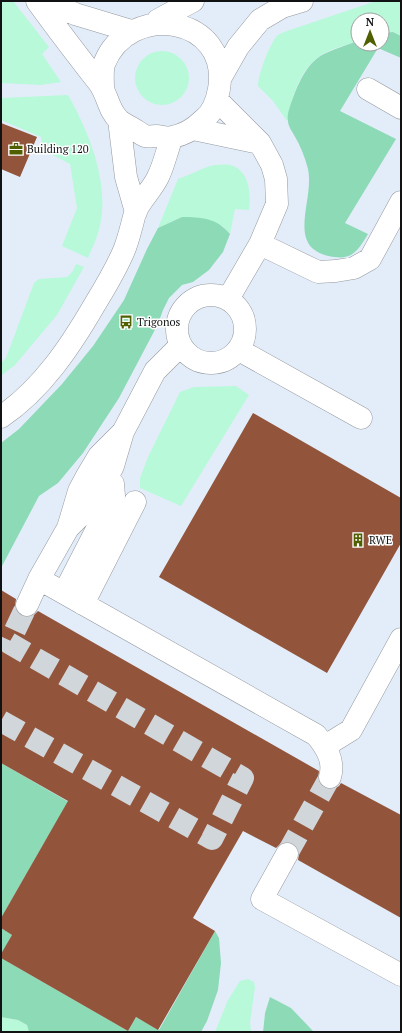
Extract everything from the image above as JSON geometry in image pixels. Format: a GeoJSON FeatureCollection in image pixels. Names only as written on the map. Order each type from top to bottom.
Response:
{"type":"FeatureCollection","features":[{"type":"Feature","properties":{"kind":"lane"},"geometry":{"type":"LineString","coordinates":[[38,1],[103,88],[109,106],[119,120],[145,136],[172,137],[193,129],[207,118],[217,100],[221,77],[238,47],[260,20],[282,7],[302,1]]}},
{"type":"Feature","properties":{"kind":"lane"},"geometry":{"type":"LineString","coordinates":[[48,1],[75,14],[128,30]]}},
{"type":"Feature","properties":{"kind":"lane"},"geometry":{"type":"LineString","coordinates":[[158,20],[193,1]]}},
{"type":"Feature","properties":{"kind":"lane"},"geometry":{"type":"LineString","coordinates":[[103,88],[104,66],[113,44],[128,30],[147,21],[158,20],[179,22],[193,28],[207,40],[217,58],[221,77]]}},
{"type":"Feature","properties":{"kind":"lane"},"geometry":{"type":"LineString","coordinates":[[368,89],[401,108]]}},
{"type":"Feature","properties":{"kind":"lane"},"geometry":{"type":"LineString","coordinates":[[217,100],[260,143],[272,165],[276,179],[277,204],[260,244],[228,299]]}},
{"type":"Feature","properties":{"kind":"lane"},"geometry":{"type":"LineString","coordinates":[[119,120],[126,176],[136,212]]}},
{"type":"Feature","properties":{"kind":"lane"},"geometry":{"type":"LineString","coordinates":[[193,129],[260,143]]}},
{"type":"Feature","properties":{"kind":"lane"},"geometry":{"type":"LineString","coordinates":[[1,417],[33,390],[52,369],[72,342],[112,276],[125,248],[136,212],[158,177],[172,137]]}},
{"type":"Feature","properties":{"kind":"lane"},"geometry":{"type":"LineString","coordinates":[[260,244],[318,272],[354,268],[370,258],[401,202]]}},
{"type":"Feature","properties":{"kind":"lane"},"geometry":{"type":"LineString","coordinates":[[206,295],[218,295],[228,299],[237,306],[243,316],[246,328],[244,339],[238,350],[230,358],[220,362],[209,363],[197,360],[188,354],[181,345],[177,335],[177,324],[181,313],[187,304],[196,298],[206,295]]}},
{"type":"Feature","properties":{"kind":"lane"},"geometry":{"type":"LineString","coordinates":[[68,528],[95,501],[113,466],[123,432],[155,372],[181,345]]}},
{"type":"Feature","properties":{"kind":"lane"},"geometry":{"type":"LineString","coordinates":[[238,350],[361,418]]}},
{"type":"Feature","properties":{"kind":"lane"},"geometry":{"type":"LineString","coordinates":[[51,586],[79,491],[99,456],[123,432]]}},
{"type":"Feature","properties":{"kind":"lane"},"geometry":{"type":"LineString","coordinates":[[27,605],[51,586],[114,496],[113,466]]}},
{"type":"Feature","properties":{"kind":"lane"},"geometry":{"type":"LineString","coordinates":[[83,604],[135,502]]}},
{"type":"Feature","properties":{"kind":"lane"},"geometry":{"type":"LineString","coordinates":[[51,586],[316,735],[325,746],[330,759],[332,772],[330,777]]}},
{"type":"Feature","properties":{"kind":"lane"},"geometry":{"type":"LineString","coordinates":[[325,746],[351,730],[401,639]]}},
{"type":"Feature","properties":{"kind":"lane"},"geometry":{"type":"LineString","coordinates":[[287,854],[262,899],[401,974]]}},
{"type":"Feature","properties":{"kind":"shaded area"},"geometry":{"type":"Polygon","coordinates":[[[1,1],[401,1],[401,1032],[315,1032],[271,997],[265,1013],[263,1032],[1,1032],[1,1]]]}},
{"type":"Feature","properties":{"kind":"green space"},"geometry":{"type":"Polygon","coordinates":[[[1,1],[13,1],[49,47],[42,54],[61,82],[41,85],[1,83],[1,1]]]}},
{"type":"Feature","properties":{"kind":"green space"},"geometry":{"type":"Polygon","coordinates":[[[376,1],[401,1],[401,36],[393,32],[390,32],[390,12],[350,12],[350,44],[323,54],[308,67],[298,83],[287,121],[273,101],[258,86],[265,59],[272,44],[278,35],[376,1]]]}},
{"type":"Feature","properties":{"kind":"green space"},"geometry":{"type":"Polygon","coordinates":[[[390,32],[393,32],[401,36],[401,58],[387,52],[390,52],[390,32]]]}},
{"type":"Feature","properties":{"kind":"green space"},"geometry":{"type":"Polygon","coordinates":[[[350,44],[350,52],[376,52],[340,111],[396,139],[345,223],[368,234],[358,249],[346,257],[334,257],[319,253],[309,245],[305,235],[304,222],[309,182],[308,169],[300,147],[289,125],[288,118],[294,95],[305,72],[318,57],[350,44]]]}},
{"type":"Feature","properties":{"kind":"green space"},"geometry":{"type":"Polygon","coordinates":[[[162,51],[172,53],[181,59],[187,68],[189,78],[187,88],[181,97],[172,103],[162,105],[152,103],[143,97],[137,88],[135,78],[137,68],[143,59],[152,53],[162,51]]]}},
{"type":"Feature","properties":{"kind":"green space"},"geometry":{"type":"Polygon","coordinates":[[[68,95],[91,144],[100,180],[102,216],[97,236],[88,258],[62,246],[77,208],[70,164],[43,150],[41,137],[1,120],[1,98],[68,95]]]}},
{"type":"Feature","properties":{"kind":"green space"},"geometry":{"type":"Polygon","coordinates":[[[214,165],[230,165],[237,168],[242,172],[248,183],[250,197],[249,210],[235,209],[230,234],[223,226],[182,217],[158,228],[178,179],[214,165]]]}},
{"type":"Feature","properties":{"kind":"green space"},"geometry":{"type":"Polygon","coordinates":[[[182,217],[202,218],[214,222],[225,229],[230,234],[223,252],[209,270],[193,282],[182,285],[169,298],[158,324],[119,398],[83,453],[58,483],[39,496],[1,568],[1,443],[19,429],[62,384],[93,346],[124,300],[158,228],[182,217]]]}},
{"type":"Feature","properties":{"kind":"green space"},"geometry":{"type":"Polygon","coordinates":[[[76,264],[84,267],[57,315],[15,365],[2,375],[1,363],[6,358],[34,283],[39,279],[67,277],[73,271],[76,264]]]}},
{"type":"Feature","properties":{"kind":"green space"},"geometry":{"type":"Polygon","coordinates":[[[236,386],[249,395],[181,506],[140,488],[140,478],[148,457],[180,392],[194,387],[236,386]]]}},
{"type":"Feature","properties":{"kind":"green space"},"geometry":{"type":"Polygon","coordinates":[[[1,763],[86,812],[47,838],[1,918],[1,763]]]}},
{"type":"Feature","properties":{"kind":"green space"},"geometry":{"type":"Polygon","coordinates":[[[1,928],[12,935],[1,958],[1,928]]]}},
{"type":"Feature","properties":{"kind":"green space"},"geometry":{"type":"Polygon","coordinates":[[[215,931],[219,938],[221,963],[218,990],[207,1021],[201,1032],[29,1032],[27,1025],[18,1020],[1,1017],[1,958],[128,1031],[136,1017],[159,1030],[215,931]]]}},
{"type":"Feature","properties":{"kind":"green space"},"geometry":{"type":"Polygon","coordinates":[[[248,979],[254,982],[255,987],[250,1022],[251,1032],[215,1032],[228,1000],[240,981],[248,979]]]}},
{"type":"Feature","properties":{"kind":"green space"},"geometry":{"type":"Polygon","coordinates":[[[270,997],[291,1008],[315,1032],[263,1032],[265,1013],[270,997]]]}},
{"type":"Feature","properties":{"kind":"green space"},"geometry":{"type":"Polygon","coordinates":[[[1,1017],[18,1020],[27,1025],[29,1032],[1,1032],[1,1017]]]}},
{"type":"Feature","properties":{"kind":"building"},"geometry":{"type":"Polygon","coordinates":[[[1,123],[37,137],[20,177],[1,169],[1,123]]]}},
{"type":"Feature","properties":{"kind":"building","name":"RWE"},"geometry":{"type":"Polygon","coordinates":[[[253,413],[401,498],[401,543],[327,673],[159,577],[253,413]]]}},
{"type":"Feature","properties":{"kind":"building"},"geometry":{"type":"Polygon","coordinates":[[[1,590],[16,599],[15,607],[21,616],[29,617],[38,611],[319,771],[318,780],[322,787],[334,789],[341,783],[401,815],[401,918],[298,860],[298,848],[293,843],[281,843],[276,848],[243,831],[193,918],[215,931],[158,1030],[136,1017],[128,1031],[1,958],[1,954],[12,935],[1,928],[1,918],[68,801],[1,763],[1,590]]]}},
{"type":"Feature","properties":{"kind":"tunnel"},"geometry":{"type":"LineString","coordinates":[[1,721],[212,839],[243,778],[9,643],[27,605]]}},
{"type":"Feature","properties":{"kind":"tunnel"},"geometry":{"type":"LineString","coordinates":[[287,854],[330,777]]}},
{"type":"Feature","properties":{"kind":"place","name":"Building 120"},"geometry":{"type":"Point","coordinates":[16,149]}},
{"type":"Feature","properties":{"kind":"place","name":"Trigonos"},"geometry":{"type":"Point","coordinates":[126,322]}},
{"type":"Feature","properties":{"kind":"place","name":"RWE"},"geometry":{"type":"Point","coordinates":[358,540]}}]}
